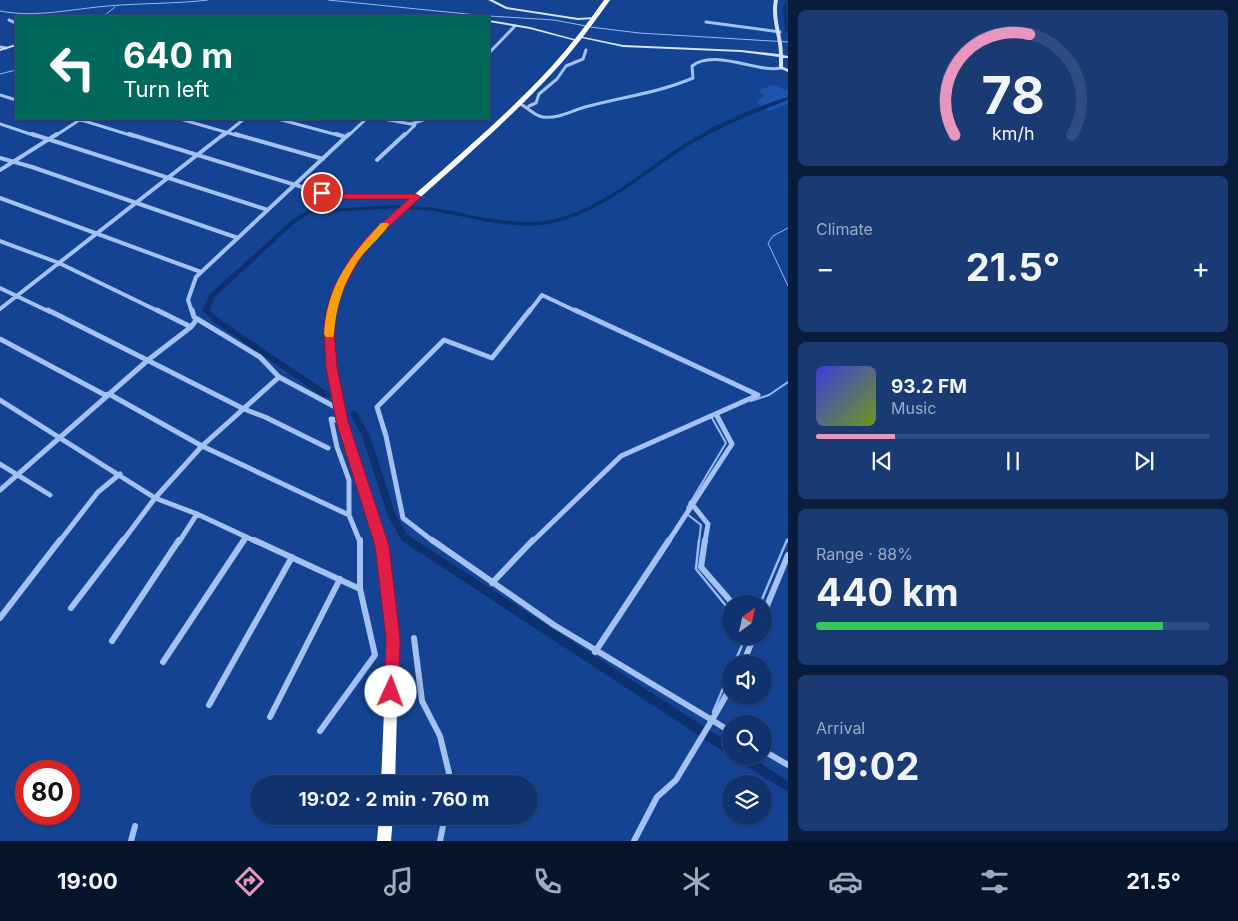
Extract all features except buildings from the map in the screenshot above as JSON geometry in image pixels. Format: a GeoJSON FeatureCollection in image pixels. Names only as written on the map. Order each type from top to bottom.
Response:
{"type":"FeatureCollection","features":[{"type":"Feature","properties":{"kind":"highway"},"geometry":{"type":"LineString","coordinates":[[388,775],[393,638],[382,546],[342,421],[332,367],[329,329],[331,312],[338,289],[355,258],[370,239],[416,197],[525,105],[580,37],[606,1]]}},
{"type":"Feature","properties":{"kind":"highway"},"geometry":{"type":"LineString","coordinates":[[384,841],[385,825]]}},
{"type":"Feature","properties":{"kind":"street"},"geometry":{"type":"LineString","coordinates":[[490,0],[506,8],[578,19],[593,19]]}},
{"type":"Feature","properties":{"kind":"street"},"geometry":{"type":"LineString","coordinates":[[776,0],[774,13],[784,55],[781,68]]}},
{"type":"Feature","properties":{"kind":"street"},"geometry":{"type":"LineString","coordinates":[[9,20],[15,23]]}},
{"type":"Feature","properties":{"kind":"street"},"geometry":{"type":"LineString","coordinates":[[490,22],[623,46],[784,55]]}},
{"type":"Feature","properties":{"kind":"street"},"geometry":{"type":"LineString","coordinates":[[706,22],[780,33]]}},
{"type":"Feature","properties":{"kind":"street"},"geometry":{"type":"LineString","coordinates":[[490,52],[515,26]]}},
{"type":"Feature","properties":{"kind":"street"},"geometry":{"type":"LineString","coordinates":[[0,48],[15,46]]}},
{"type":"Feature","properties":{"kind":"street"},"geometry":{"type":"LineString","coordinates":[[525,105],[536,103],[539,94],[557,79],[566,66],[583,59],[586,50]]}},
{"type":"Feature","properties":{"kind":"street"},"geometry":{"type":"LineString","coordinates":[[525,105],[535,114],[542,117],[558,117],[584,106],[675,87],[693,78],[692,66],[697,62],[744,62],[757,68],[772,70],[781,68],[788,71]]}},
{"type":"Feature","properties":{"kind":"street"},"geometry":{"type":"LineString","coordinates":[[0,95],[15,100]]}},
{"type":"Feature","properties":{"kind":"street"},"geometry":{"type":"LineString","coordinates":[[0,170],[78,120]]}},
{"type":"Feature","properties":{"kind":"street"},"geometry":{"type":"LineString","coordinates":[[83,120],[335,197],[416,197]]}},
{"type":"Feature","properties":{"kind":"street"},"geometry":{"type":"LineString","coordinates":[[184,120],[323,159]]}},
{"type":"Feature","properties":{"kind":"street"},"geometry":{"type":"LineString","coordinates":[[0,309],[243,120]]}},
{"type":"Feature","properties":{"kind":"street"},"geometry":{"type":"LineString","coordinates":[[282,120],[346,137]]}},
{"type":"Feature","properties":{"kind":"street"},"geometry":{"type":"LineString","coordinates":[[341,410],[279,376],[260,357],[194,317],[188,300],[196,277],[365,120]]}},
{"type":"Feature","properties":{"kind":"street"},"geometry":{"type":"LineString","coordinates":[[388,120],[415,125]]}},
{"type":"Feature","properties":{"kind":"street"},"geometry":{"type":"LineString","coordinates":[[377,160],[415,125],[424,120]]}},
{"type":"Feature","properties":{"kind":"street"},"geometry":{"type":"LineString","coordinates":[[0,124],[268,210]]}},
{"type":"Feature","properties":{"kind":"street"},"geometry":{"type":"LineString","coordinates":[[0,158],[238,238]]}},
{"type":"Feature","properties":{"kind":"street"},"geometry":{"type":"LineString","coordinates":[[0,198],[201,272]]}},
{"type":"Feature","properties":{"kind":"street"},"geometry":{"type":"LineString","coordinates":[[0,241],[59,263],[191,327]]}},
{"type":"Feature","properties":{"kind":"street"},"geometry":{"type":"LineString","coordinates":[[0,288],[244,409],[265,417],[328,448]]}},
{"type":"Feature","properties":{"kind":"street"},"geometry":{"type":"LineString","coordinates":[[492,584],[560,513],[621,456],[758,395],[542,296],[492,358],[444,340],[377,407],[386,436],[403,518],[452,557],[492,584],[595,652],[722,726]]}},
{"type":"Feature","properties":{"kind":"street"},"geometry":{"type":"LineString","coordinates":[[0,490],[148,360],[191,327],[197,319]]}},
{"type":"Feature","properties":{"kind":"street"},"geometry":{"type":"LineString","coordinates":[[0,338],[109,394],[202,446],[349,515]]}},
{"type":"Feature","properties":{"kind":"street"},"geometry":{"type":"LineString","coordinates":[[71,608],[155,498],[202,446],[279,376]]}},
{"type":"Feature","properties":{"kind":"street"},"geometry":{"type":"LineString","coordinates":[[0,400],[60,436],[155,498],[197,514],[360,589]]}},
{"type":"Feature","properties":{"kind":"street"},"geometry":{"type":"LineString","coordinates":[[595,652],[691,503],[732,444],[716,414]]}},
{"type":"Feature","properties":{"kind":"street"},"geometry":{"type":"LineString","coordinates":[[320,731],[376,655],[360,589],[360,540],[349,515],[349,480],[337,447],[331,419],[342,421]]}},
{"type":"Feature","properties":{"kind":"street"},"geometry":{"type":"LineString","coordinates":[[0,464],[50,494]]}},
{"type":"Feature","properties":{"kind":"street"},"geometry":{"type":"LineString","coordinates":[[0,618],[98,492],[120,474]]}},
{"type":"Feature","properties":{"kind":"street"},"geometry":{"type":"LineString","coordinates":[[691,503],[708,524],[701,567],[725,595]]}},
{"type":"Feature","properties":{"kind":"street"},"geometry":{"type":"LineString","coordinates":[[112,641],[197,514]]}},
{"type":"Feature","properties":{"kind":"street"},"geometry":{"type":"LineString","coordinates":[[163,662],[246,537]]}},
{"type":"Feature","properties":{"kind":"street"},"geometry":{"type":"LineString","coordinates":[[771,595],[788,555]]}},
{"type":"Feature","properties":{"kind":"street"},"geometry":{"type":"LineString","coordinates":[[209,705],[292,557]]}},
{"type":"Feature","properties":{"kind":"street"},"geometry":{"type":"LineString","coordinates":[[270,717],[340,579]]}},
{"type":"Feature","properties":{"kind":"street"},"geometry":{"type":"LineString","coordinates":[[414,638],[422,701],[440,736],[449,775]]}},
{"type":"Feature","properties":{"kind":"street"},"geometry":{"type":"LineString","coordinates":[[634,841],[657,796],[676,780],[722,703]]}},
{"type":"Feature","properties":{"kind":"street"},"geometry":{"type":"LineString","coordinates":[[772,756],[788,765]]}},
{"type":"Feature","properties":{"kind":"street"},"geometry":{"type":"LineString","coordinates":[[440,841],[443,825]]}},
{"type":"Feature","properties":{"kind":"street"},"geometry":{"type":"LineString","coordinates":[[131,841],[135,826]]}},
{"type":"Feature","properties":{"kind":"shaded area"},"geometry":{"type":"Polygon","coordinates":[[[773,85],[788,91],[788,104],[768,111],[756,102],[764,96],[759,90],[773,85]]]}},
{"type":"Feature","properties":{"kind":"waterway"},"geometry":{"type":"LineString","coordinates":[[0,11],[27,14],[133,4],[208,0]]}},
{"type":"Feature","properties":{"kind":"waterway"},"geometry":{"type":"LineString","coordinates":[[328,0],[477,15]]}},
{"type":"Feature","properties":{"kind":"waterway"},"geometry":{"type":"LineString","coordinates":[[787,32],[785,6],[788,2]]}},
{"type":"Feature","properties":{"kind":"waterway"},"geometry":{"type":"LineString","coordinates":[[105,15],[115,7]]}},
{"type":"Feature","properties":{"kind":"waterway"},"geometry":{"type":"LineString","coordinates":[[490,16],[554,20],[586,26]]}},
{"type":"Feature","properties":{"kind":"waterway"},"geometry":{"type":"LineString","coordinates":[[590,27],[639,33],[788,42]]}},
{"type":"Feature","properties":{"kind":"waterway"},"geometry":{"type":"LineString","coordinates":[[0,74],[15,70]]}},
{"type":"Feature","properties":{"kind":"waterway"},"geometry":{"type":"LineString","coordinates":[[410,208],[424,208],[520,223],[549,222],[567,217],[585,210],[620,191],[685,146],[710,132],[788,98]]}},
{"type":"Feature","properties":{"kind":"waterway"},"geometry":{"type":"LineString","coordinates":[[326,395],[216,320],[205,310],[212,296],[294,221],[310,211],[399,207]]}},
{"type":"Feature","properties":{"kind":"waterway"},"geometry":{"type":"LineString","coordinates":[[788,228],[773,236],[768,243],[788,286]]}},
{"type":"Feature","properties":{"kind":"waterway"},"geometry":{"type":"LineString","coordinates":[[751,401],[769,395],[788,382]]}},
{"type":"Feature","properties":{"kind":"waterway"},"geometry":{"type":"LineString","coordinates":[[354,414],[366,436],[392,516],[405,538],[722,744]]}},
{"type":"Feature","properties":{"kind":"waterway"},"geometry":{"type":"LineString","coordinates":[[687,508],[726,443],[712,418]]}},
{"type":"Feature","properties":{"kind":"waterway"},"geometry":{"type":"LineString","coordinates":[[687,514],[701,525],[699,542]]}},
{"type":"Feature","properties":{"kind":"waterway"},"geometry":{"type":"LineString","coordinates":[[699,540],[696,569],[722,601]]}},
{"type":"Feature","properties":{"kind":"waterway"},"geometry":{"type":"LineString","coordinates":[[764,595],[787,540]]}},
{"type":"Feature","properties":{"kind":"waterway"},"geometry":{"type":"LineString","coordinates":[[738,655],[742,645]]}},
{"type":"Feature","properties":{"kind":"waterway"},"geometry":{"type":"LineString","coordinates":[[713,712],[722,691]]}},
{"type":"Feature","properties":{"kind":"waterway"},"geometry":{"type":"LineString","coordinates":[[754,765],[788,787]]}},
{"type":"Feature","properties":{"kind":"slow traffic"},"geometry":{"type":"LineString","coordinates":[[329,334],[331,312],[338,289],[355,258],[370,239],[385,225]]}},
{"type":"Feature","properties":{"kind":"route"},"geometry":{"type":"LineString","coordinates":[[322,193],[335,197],[416,197],[370,239],[355,258],[338,289],[331,312],[329,329],[332,367],[342,421],[382,546],[393,638],[391,692]]}}]}
